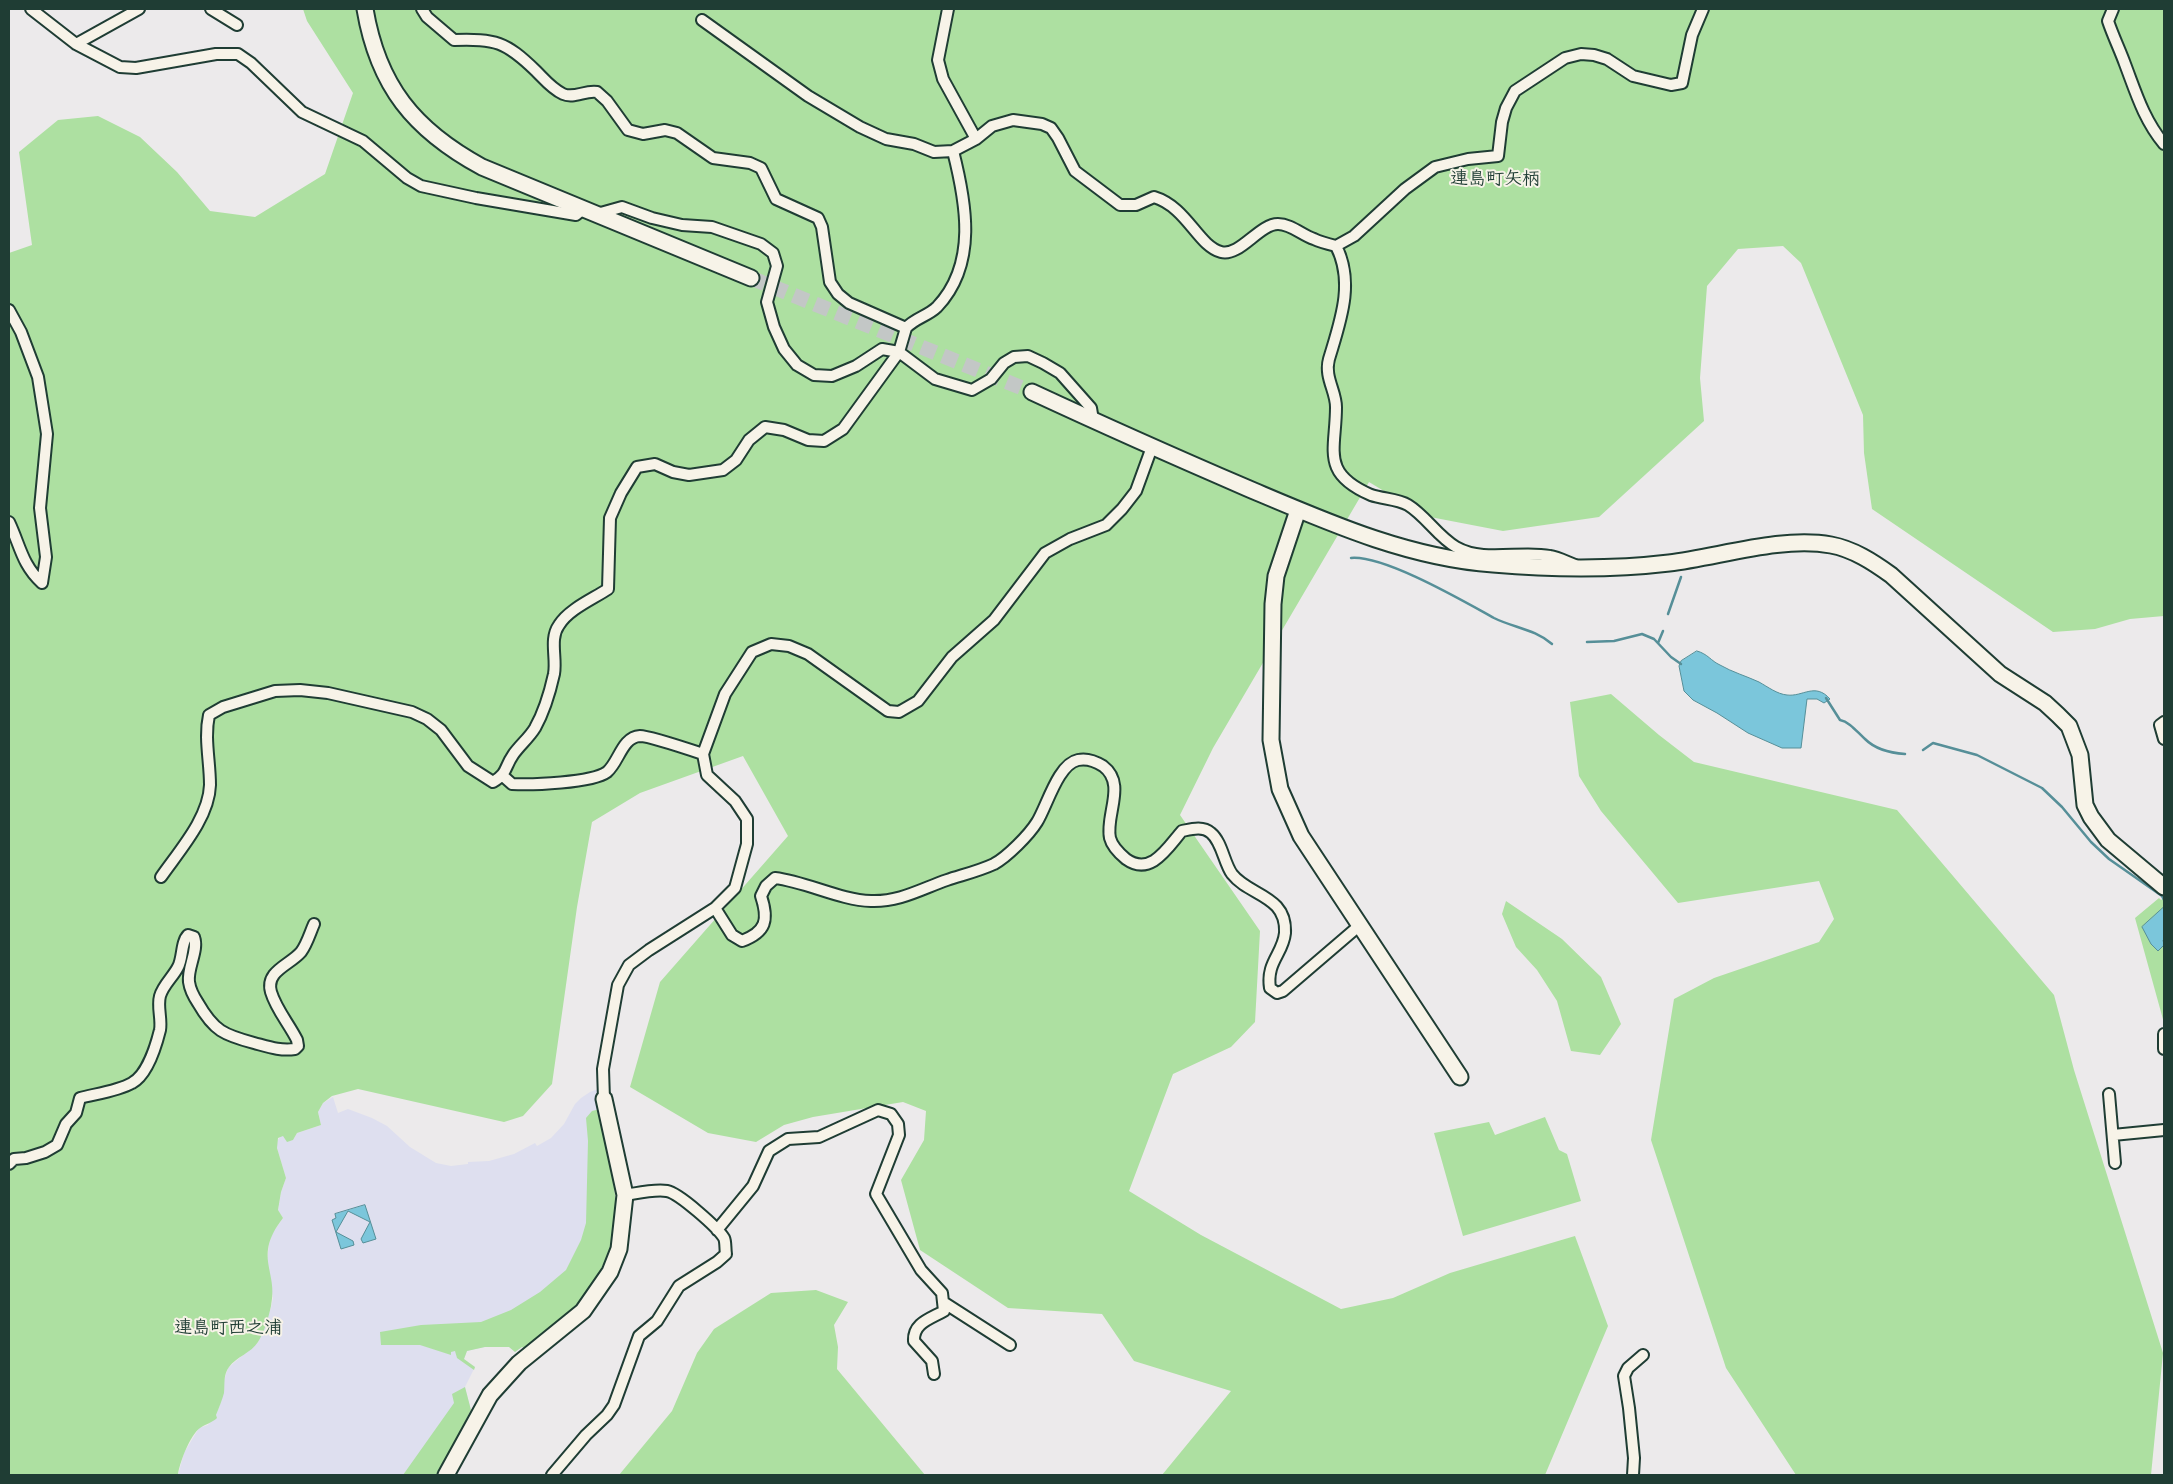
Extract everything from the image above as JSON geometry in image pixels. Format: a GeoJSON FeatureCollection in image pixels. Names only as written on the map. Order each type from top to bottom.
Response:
{"type":"FeatureCollection","features":[{"type":"Feature","properties":{"kind":"street"},"geometry":{"type":"LineString","coordinates":[[31,9],[76,44],[120,67],[136,68],[216,54],[238,54],[251,63],[302,112],[363,141],[407,178],[420,186],[476,198],[576,215],[622,207],[652,218],[682,225],[712,227],[761,244],[773,253],[777,266],[767,302],[774,327],[784,350],[797,366],[814,375],[832,376],[856,366],[882,349],[899,352],[935,379],[972,390],[991,379],[1004,363],[1014,357],[1028,356],[1060,373],[1091,408],[1093,420]]}},
{"type":"Feature","properties":{"kind":"street"},"geometry":{"type":"LineString","coordinates":[[76,44],[139,9]]}},
{"type":"Feature","properties":{"kind":"street"},"geometry":{"type":"LineString","coordinates":[[211,9],[237,25]]}},
{"type":"Feature","properties":{"kind":"street"},"geometry":{"type":"LineString","coordinates":[[365,9],[371,35],[387,79],[401,102],[426,130],[453,151],[482,167],[751,278]]}},
{"type":"Feature","properties":{"kind":"street"},"geometry":{"type":"LineString","coordinates":[[422,9],[427,17],[454,40],[488,40],[504,45],[564,95],[597,92],[607,101],[628,130],[643,134],[665,130],[677,133],[713,158],[750,163],[761,168],[776,198],[818,218],[822,227],[830,282],[838,294],[849,303],[906,328]]}},
{"type":"Feature","properties":{"kind":"street"},"geometry":{"type":"LineString","coordinates":[[948,9],[938,60],[943,79],[976,139]]}},
{"type":"Feature","properties":{"kind":"street"},"geometry":{"type":"LineString","coordinates":[[702,20],[781,78],[860,127],[886,139],[914,144],[934,152],[953,150],[976,139],[992,126],[1013,120],[1042,124],[1051,128],[1076,171],[1120,205],[1136,205],[1154,197],[1165,200],[1178,210],[1213,249],[1223,253],[1232,252],[1269,226],[1278,224],[1289,227],[1314,240],[1336,246],[1354,236],[1405,189],[1435,167],[1468,159],[1498,156],[1502,122],[1506,108],[1515,91],[1565,58],[1581,54],[1594,55],[1607,59],[1632,76],[1671,85],[1682,83],[1692,35],[1703,9]]}},
{"type":"Feature","properties":{"kind":"street"},"geometry":{"type":"LineString","coordinates":[[2113,9],[2108,21],[2117,48],[2124,61],[2142,111],[2164,144]]}},
{"type":"Feature","properties":{"kind":"street"},"geometry":{"type":"LineString","coordinates":[[161,877],[192,835],[203,811],[210,788],[206,731],[209,715],[223,707],[275,691],[300,690],[328,694],[412,712],[427,719],[441,730],[468,766],[493,782],[503,776],[512,756],[535,729],[546,704],[554,674],[555,654],[553,640],[559,625],[571,613],[608,589],[610,518],[621,492],[637,467],[654,464],[673,472],[689,475],[723,470],[736,460],[749,440],[765,427],[784,430],[808,440],[824,441],[843,429],[899,352],[906,328],[913,320],[931,312],[938,306],[953,285],[963,262],[965,217],[962,184],[953,150]]}},
{"type":"Feature","properties":{"kind":"street"},"geometry":{"type":"LineString","coordinates":[[1336,246],[1342,259],[1346,280],[1336,341],[1328,362],[1329,383],[1336,405],[1332,451],[1336,466],[1343,478],[1371,494],[1407,504],[1456,548],[1480,554],[1550,556],[1582,568]]}},
{"type":"Feature","properties":{"kind":"street"},"geometry":{"type":"LineString","coordinates":[[9,310],[21,332],[38,377],[46,424],[47,434],[40,508],[46,557],[42,583],[31,572],[9,522]]}},
{"type":"Feature","properties":{"kind":"street"},"geometry":{"type":"LineString","coordinates":[[1032,392],[1152,447],[1298,510],[1351,530],[1447,559],[1494,565],[1582,568],[1669,563],[1788,543],[1831,545],[1850,551],[1873,562],[1891,575],[2000,674],[2045,703],[2058,715],[2068,726],[2080,755],[2085,805],[2091,817],[2108,840],[2164,887]]}},
{"type":"Feature","properties":{"kind":"street"},"geometry":{"type":"LineString","coordinates":[[446,1475],[490,1395],[519,1363],[567,1326],[583,1311],[610,1272],[619,1249],[625,1195],[604,1099],[603,1069],[614,1003],[618,986],[629,966],[649,950],[715,908],[735,888],[747,844],[746,819],[735,801],[707,775],[703,754],[730,686],[752,652],[771,644],[788,646],[808,654],[888,711],[899,712],[918,701],[952,657],[994,620],[1045,553],[1070,539],[1106,524],[1122,509],[1136,491],[1152,447]]}},
{"type":"Feature","properties":{"kind":"street"},"geometry":{"type":"LineString","coordinates":[[1298,510],[1276,576],[1273,604],[1271,740],[1280,789],[1301,836],[1460,1077]]}},
{"type":"Feature","properties":{"kind":"street"},"geometry":{"type":"LineString","coordinates":[[2164,722],[2160,724],[2164,739]]}},
{"type":"Feature","properties":{"kind":"street"},"geometry":{"type":"LineString","coordinates":[[503,776],[512,784],[534,785],[595,777],[607,771],[630,740],[640,736],[703,754]]}},
{"type":"Feature","properties":{"kind":"street"},"geometry":{"type":"LineString","coordinates":[[715,908],[732,935],[742,942],[760,931],[765,922],[766,909],[761,896],[766,886],[775,878],[805,883],[870,901],[899,899],[994,863],[1024,838],[1038,822],[1059,778],[1067,767],[1076,760],[1089,760],[1106,768],[1115,785],[1110,838],[1118,853],[1132,863],[1151,863],[1167,852],[1182,831],[1202,828],[1212,834],[1229,870],[1238,882],[1274,903],[1282,919],[1285,934],[1268,976],[1270,988],[1276,993],[1283,991],[1360,925]]}},
{"type":"Feature","properties":{"kind":"street"},"geometry":{"type":"LineString","coordinates":[[9,1164],[14,1159],[26,1158],[45,1152],[57,1145],[66,1124],[76,1113],[80,1098],[130,1084],[142,1073],[160,1031],[159,998],[162,990],[178,968],[185,939],[188,935],[192,936],[196,942],[188,972],[189,985],[208,1020],[219,1030],[232,1037],[281,1051],[295,1050],[298,1046],[297,1040],[277,1006],[271,991],[270,981],[274,973],[300,952],[314,924]]}},
{"type":"Feature","properties":{"kind":"street"},"geometry":{"type":"LineString","coordinates":[[2164,1034],[2164,1049]]}},
{"type":"Feature","properties":{"kind":"street"},"geometry":{"type":"LineString","coordinates":[[2110,1094],[2114,1164]]}},
{"type":"Feature","properties":{"kind":"street"},"geometry":{"type":"LineString","coordinates":[[717,1230],[752,1186],[770,1151],[788,1139],[819,1137],[878,1110],[891,1114],[898,1124],[899,1135],[876,1194],[921,1270],[942,1293],[944,1311],[918,1326],[914,1332],[914,1342],[932,1361],[934,1374]]}},
{"type":"Feature","properties":{"kind":"street"},"geometry":{"type":"LineString","coordinates":[[2113,1135],[2164,1130]]}},
{"type":"Feature","properties":{"kind":"street"},"geometry":{"type":"LineString","coordinates":[[552,1475],[614,1405],[639,1336],[657,1321],[679,1286],[717,1262],[726,1254],[725,1240],[717,1230],[678,1197],[668,1191],[646,1191],[625,1195]]}},
{"type":"Feature","properties":{"kind":"street"},"geometry":{"type":"LineString","coordinates":[[943,1302],[1010,1345]]}},
{"type":"Feature","properties":{"kind":"street"},"geometry":{"type":"LineString","coordinates":[[1633,1475],[1634,1458],[1624,1376],[1628,1368],[1643,1355]]}},
{"type":"Feature","properties":{"kind":"shaded area"},"geometry":{"type":"Polygon","coordinates":[[[598,1089],[616,1207],[612,1243],[600,1270],[574,1308],[524,1348],[522,1347],[515,1352],[509,1347],[485,1347],[467,1351],[464,1359],[475,1367],[465,1387],[471,1410],[437,1475],[178,1475],[184,1453],[199,1428],[208,1425],[216,1415],[221,1402],[228,1368],[258,1342],[271,1308],[273,1298],[267,1261],[272,1234],[283,1218],[278,1211],[281,1192],[286,1178],[277,1148],[277,1141],[281,1136],[285,1136],[287,1141],[293,1140],[297,1133],[321,1125],[318,1112],[323,1103],[333,1097],[338,1113],[348,1109],[372,1118],[387,1126],[410,1147],[436,1163],[451,1166],[468,1164],[468,1162],[489,1161],[514,1154],[535,1143],[537,1146],[551,1138],[564,1124],[575,1104],[590,1092],[598,1089]]]}},
{"type":"Feature","properties":{"kind":"green space"},"geometry":{"type":"Polygon","coordinates":[[[303,9],[2164,9],[2164,616],[2130,619],[2095,629],[2053,632],[1872,509],[1864,453],[1863,415],[1801,263],[1783,246],[1738,249],[1707,286],[1700,378],[1704,421],[1599,517],[1503,531],[1425,516],[1369,482],[1213,748],[1180,815],[1260,931],[1255,1022],[1231,1047],[1173,1074],[1129,1191],[1201,1235],[1341,1309],[1393,1298],[1450,1273],[1575,1236],[1608,1326],[1545,1475],[1162,1475],[1231,1391],[1134,1361],[1102,1314],[1008,1308],[920,1250],[901,1180],[924,1140],[926,1111],[903,1102],[813,1117],[784,1125],[756,1142],[708,1133],[630,1087],[660,982],[788,836],[743,756],[640,793],[592,822],[577,907],[552,1084],[523,1116],[504,1122],[358,1089],[332,1096],[323,1103],[318,1112],[321,1125],[297,1133],[293,1140],[287,1142],[283,1136],[278,1138],[277,1148],[286,1178],[278,1210],[283,1218],[269,1244],[268,1264],[273,1294],[268,1319],[255,1346],[236,1360],[227,1370],[224,1393],[216,1415],[217,1418],[200,1428],[192,1437],[183,1457],[178,1475],[9,1475],[9,253],[32,245],[19,152],[58,120],[98,116],[140,137],[177,172],[210,211],[255,217],[325,174],[353,93],[307,21],[303,9]]]}},
{"type":"Feature","properties":{"kind":"green space"},"geometry":{"type":"Polygon","coordinates":[[[1611,694],[1694,762],[1897,810],[2054,995],[2074,1070],[2163,1353],[2151,1475],[1796,1475],[1726,1368],[1651,1140],[1674,999],[1714,978],[1819,942],[1834,919],[1819,881],[1678,903],[1601,811],[1579,776],[1570,702],[1611,694]]]}},
{"type":"Feature","properties":{"kind":"green space"},"geometry":{"type":"Polygon","coordinates":[[[2159,898],[2161,900],[2164,898],[2164,1023],[2135,918],[2159,898]]]}},
{"type":"Feature","properties":{"kind":"green space"},"geometry":{"type":"Polygon","coordinates":[[[1506,901],[1562,939],[1601,977],[1621,1024],[1600,1055],[1571,1051],[1557,1001],[1537,970],[1516,947],[1502,914],[1506,901]]]}},
{"type":"Feature","properties":{"kind":"green space"},"geometry":{"type":"Polygon","coordinates":[[[592,1111],[600,1111],[611,1170],[616,1206],[615,1222],[607,1255],[600,1270],[592,1285],[571,1312],[546,1333],[515,1352],[509,1347],[485,1347],[467,1351],[464,1359],[475,1367],[474,1370],[457,1358],[455,1351],[451,1352],[451,1355],[420,1345],[381,1345],[380,1332],[421,1325],[481,1322],[511,1310],[540,1292],[566,1270],[581,1240],[586,1223],[588,1141],[586,1118],[592,1111]]]}},
{"type":"Feature","properties":{"kind":"green space"},"geometry":{"type":"Polygon","coordinates":[[[1545,1117],[1559,1150],[1567,1154],[1581,1201],[1463,1236],[1434,1133],[1489,1122],[1495,1135],[1545,1117]]]}},
{"type":"Feature","properties":{"kind":"green space"},"geometry":{"type":"Polygon","coordinates":[[[816,1290],[848,1302],[834,1325],[838,1347],[837,1369],[925,1475],[619,1475],[672,1411],[697,1353],[714,1329],[771,1293],[816,1290]]]}},
{"type":"Feature","properties":{"kind":"green space"},"geometry":{"type":"Polygon","coordinates":[[[465,1387],[471,1410],[437,1475],[403,1475],[454,1403],[452,1394],[465,1387]]]}},
{"type":"Feature","properties":{"kind":"water"},"geometry":{"type":"Polygon","coordinates":[[[1697,651],[1717,663],[1780,693],[1793,695],[1809,691],[1819,691],[1825,694],[1830,699],[1824,703],[1817,699],[1807,699],[1801,748],[1782,748],[1748,733],[1693,700],[1684,691],[1679,666],[1681,661],[1697,651]]]}},
{"type":"Feature","properties":{"kind":"water"},"geometry":{"type":"Polygon","coordinates":[[[2164,907],[2164,945],[2158,951],[2151,944],[2142,927],[2164,907]]]}},
{"type":"Feature","properties":{"kind":"water"},"geometry":{"type":"Polygon","coordinates":[[[365,1205],[376,1239],[363,1243],[361,1239],[370,1222],[348,1211],[336,1232],[353,1241],[354,1245],[341,1249],[332,1220],[336,1218],[335,1214],[365,1205]]]}},
{"type":"Feature","properties":{"kind":"waterway"},"geometry":{"type":"LineString","coordinates":[[1351,558],[1365,559],[1403,571],[1494,618],[1539,635],[1552,644]]}},
{"type":"Feature","properties":{"kind":"waterway"},"geometry":{"type":"LineString","coordinates":[[1668,614],[1681,577]]}},
{"type":"Feature","properties":{"kind":"waterway"},"geometry":{"type":"LineString","coordinates":[[1658,643],[1663,631]]}},
{"type":"Feature","properties":{"kind":"waterway"},"geometry":{"type":"LineString","coordinates":[[1587,642],[1614,641],[1642,634],[1654,639],[1671,657],[1681,664]]}},
{"type":"Feature","properties":{"kind":"waterway"},"geometry":{"type":"LineString","coordinates":[[1826,698],[1840,720],[1850,725],[1869,743],[1884,750],[1905,754]]}},
{"type":"Feature","properties":{"kind":"waterway"},"geometry":{"type":"LineString","coordinates":[[1923,750],[1933,743],[1977,755],[2042,788],[2062,807],[2091,842],[2109,859],[2162,896],[2164,900]]}},
{"type":"Feature","properties":{"kind":"tunnel"},"geometry":{"type":"LineString","coordinates":[[751,278],[1032,392]]}},
{"type":"Feature","properties":{"kind":"district","name":"連島町矢柄"},"geometry":{"type":"Point","coordinates":[1495,182]}},
{"type":"Feature","properties":{"kind":"district","name":"連島町西之浦"},"geometry":{"type":"Point","coordinates":[228,1331]}}]}
